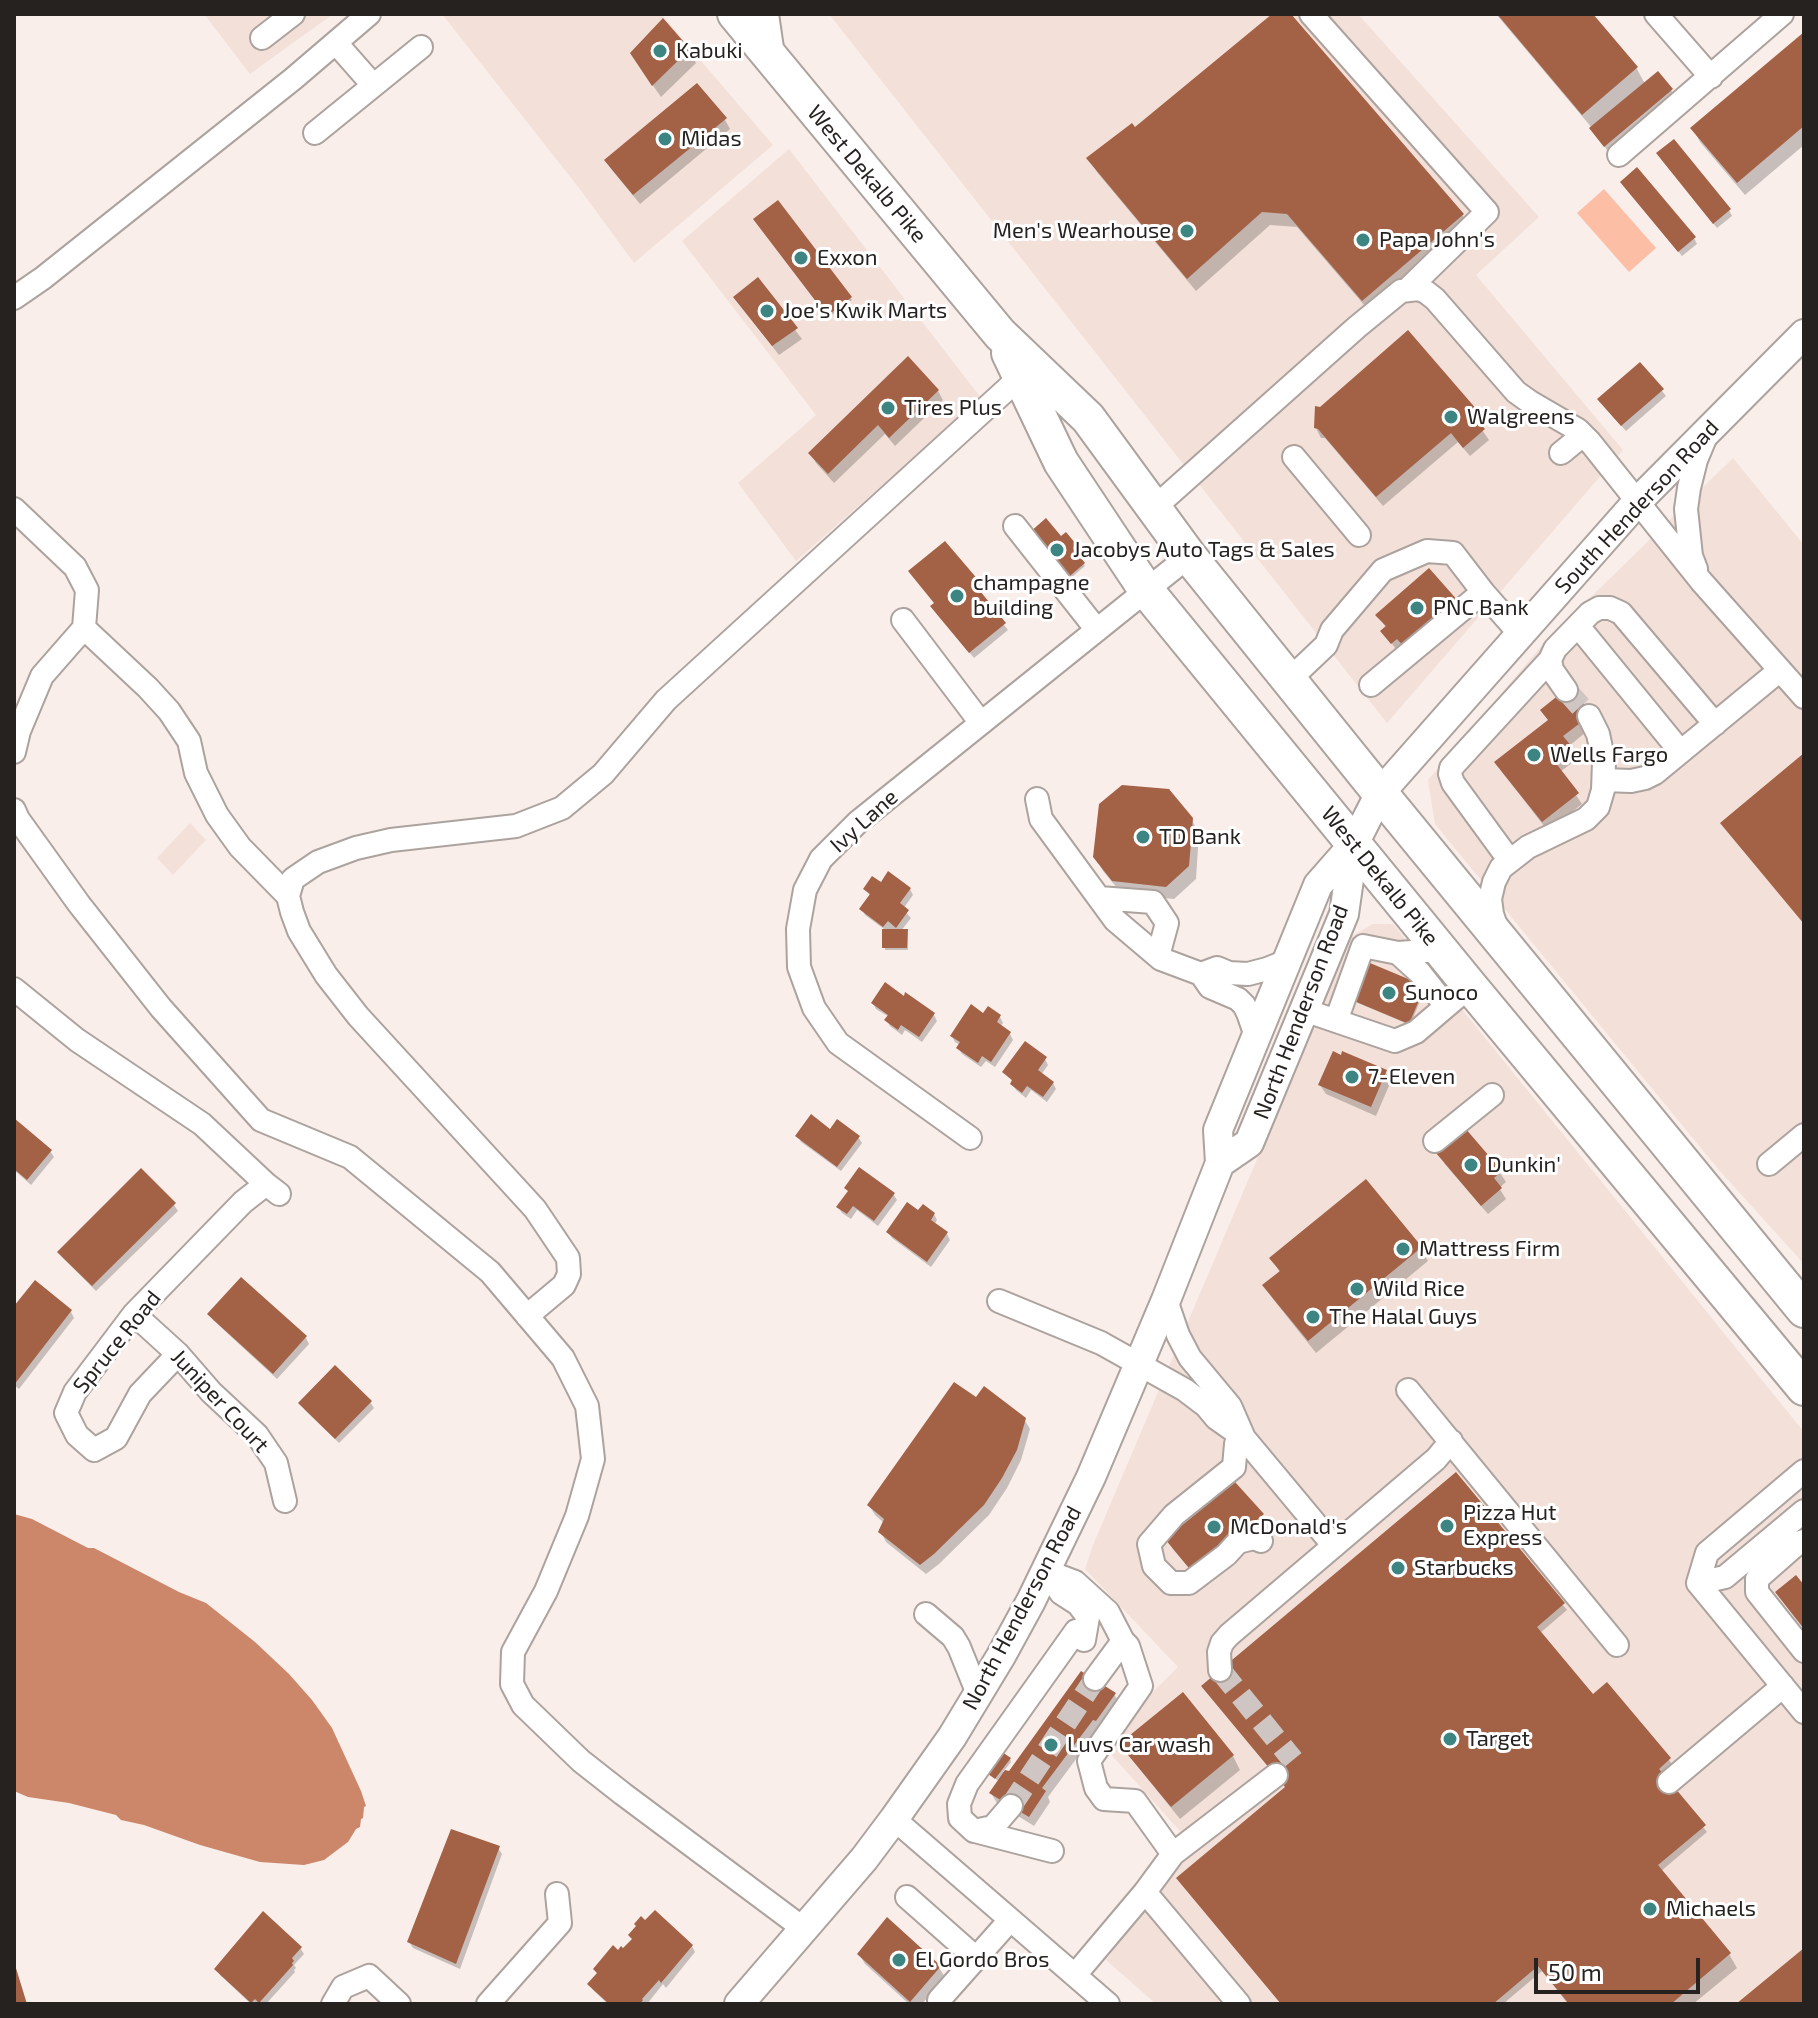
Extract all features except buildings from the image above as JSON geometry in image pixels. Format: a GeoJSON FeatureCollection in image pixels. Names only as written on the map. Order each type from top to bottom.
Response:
{"type":"FeatureCollection","features":[{"type":"Feature","properties":{"kind":"highway","name":"West Dekalb Pike"},"geometry":{"type":"LineString","coordinates":[[735,14],[1000,334],[1027,371],[1061,462],[1146,590],[1440,950],[1458,996],[1755,1328],[1804,1388]]}},
{"type":"Feature","properties":{"kind":"highway","name":"West Dekalb Pike"},"geometry":{"type":"LineString","coordinates":[[1027,371],[1088,418],[1189,556],[1804,1310]]}},
{"type":"Feature","properties":{"kind":"highway"},"geometry":{"type":"LineString","coordinates":[[1755,1328],[1804,1372]]}},
{"type":"Feature","properties":{"kind":"main road","name":"South Henderson Road"},"geometry":{"type":"LineString","coordinates":[[1380,793],[1637,502],[1804,334]]}},
{"type":"Feature","properties":{"kind":"main road","name":"North Henderson Road"},"geometry":{"type":"LineString","coordinates":[[739,2004],[864,1859],[894,1819],[952,1737],[1001,1656],[1046,1571],[1091,1477],[1166,1300],[1220,1163],[1218,1130],[1318,885],[1354,844],[1380,793]]}},
{"type":"Feature","properties":{"kind":"main road","name":"North Henderson Road"},"geometry":{"type":"LineString","coordinates":[[1220,1163],[1249,1143],[1344,914],[1354,844]]}},
{"type":"Feature","properties":{"kind":"street"},"geometry":{"type":"LineString","coordinates":[[262,38],[293,14]]}},
{"type":"Feature","properties":{"kind":"street"},"geometry":{"type":"LineString","coordinates":[[14,298],[293,79],[369,14]]}},
{"type":"Feature","properties":{"kind":"street"},"geometry":{"type":"LineString","coordinates":[[767,14],[773,61]]}},
{"type":"Feature","properties":{"kind":"street"},"geometry":{"type":"LineString","coordinates":[[1311,14],[1487,212],[1408,289]]}},
{"type":"Feature","properties":{"kind":"street"},"geometry":{"type":"LineString","coordinates":[[1656,14],[1711,77]]}},
{"type":"Feature","properties":{"kind":"street"},"geometry":{"type":"LineString","coordinates":[[1619,155],[1782,14]]}},
{"type":"Feature","properties":{"kind":"street"},"geometry":{"type":"LineString","coordinates":[[336,43],[373,85]]}},
{"type":"Feature","properties":{"kind":"street"},"geometry":{"type":"LineString","coordinates":[[315,133],[421,47]]}},
{"type":"Feature","properties":{"kind":"street"},"geometry":{"type":"LineString","coordinates":[[1154,508],[1401,291],[1426,292],[1516,392],[1583,435],[1701,581],[1804,697]]}},
{"type":"Feature","properties":{"kind":"street"},"geometry":{"type":"LineString","coordinates":[[288,896],[293,879],[318,862],[356,848],[391,840],[516,826],[562,808],[603,774],[666,700],[1027,371]]}},
{"type":"Feature","properties":{"kind":"street"},"geometry":{"type":"LineString","coordinates":[[1701,581],[1691,556],[1686,509],[1696,460],[1709,430]]}},
{"type":"Feature","properties":{"kind":"street"},"geometry":{"type":"LineString","coordinates":[[1561,453],[1583,435]]}},
{"type":"Feature","properties":{"kind":"street"},"geometry":{"type":"LineString","coordinates":[[1294,457],[1359,535]]}},
{"type":"Feature","properties":{"kind":"street"},"geometry":{"type":"LineString","coordinates":[[14,509],[75,567],[87,590],[84,628],[42,676],[19,731],[14,752]]}},
{"type":"Feature","properties":{"kind":"street"},"geometry":{"type":"LineString","coordinates":[[1015,526],[1097,630]]}},
{"type":"Feature","properties":{"kind":"street"},"geometry":{"type":"LineString","coordinates":[[1289,680],[1332,651],[1332,630],[1383,570],[1427,551],[1453,553],[1483,592],[1529,624],[1556,651]]}},
{"type":"Feature","properties":{"kind":"street","name":"Ivy Lane"},"geometry":{"type":"LineString","coordinates":[[970,1138],[838,1043],[814,1008],[799,967],[798,929],[805,890],[821,859],[858,822],[1189,556]]}},
{"type":"Feature","properties":{"kind":"street"},"geometry":{"type":"LineString","coordinates":[[1371,685],[1483,592]]}},
{"type":"Feature","properties":{"kind":"street"},"geometry":{"type":"LineString","coordinates":[[1510,861],[1453,783],[1451,768],[1578,626],[1599,608],[1610,608],[1621,613],[1715,724]]}},
{"type":"Feature","properties":{"kind":"street"},"geometry":{"type":"LineString","coordinates":[[903,620],[981,723]]}},
{"type":"Feature","properties":{"kind":"street"},"geometry":{"type":"LineString","coordinates":[[1578,626],[1680,751]]}},
{"type":"Feature","properties":{"kind":"street"},"geometry":{"type":"LineString","coordinates":[[84,628],[169,711],[189,741],[196,773],[217,815],[240,847],[288,896],[299,931],[342,996],[535,1209],[568,1258],[569,1274],[564,1285],[527,1316]]}},
{"type":"Feature","properties":{"kind":"street"},"geometry":{"type":"LineString","coordinates":[[1556,651],[1552,670],[1566,690]]}},
{"type":"Feature","properties":{"kind":"street"},"geometry":{"type":"LineString","coordinates":[[1604,780],[1631,781],[1655,773],[1780,670]]}},
{"type":"Feature","properties":{"kind":"street"},"geometry":{"type":"LineString","coordinates":[[1501,941],[1490,899],[1501,868],[1528,847],[1586,819],[1598,807],[1603,790],[1604,762],[1598,734],[1589,716]]}},
{"type":"Feature","properties":{"kind":"street"},"geometry":{"type":"LineString","coordinates":[[1037,799],[1041,819],[1115,920],[1161,959],[1201,974],[1210,987],[1232,995],[1244,1005],[1256,1036]]}},
{"type":"Feature","properties":{"kind":"street"},"geometry":{"type":"LineString","coordinates":[[14,810],[79,904],[161,1008],[261,1120],[350,1157],[490,1272],[563,1358],[587,1406],[593,1459],[577,1516],[551,1579],[513,1652],[512,1684],[523,1705],[581,1761],[804,1929]]}},
{"type":"Feature","properties":{"kind":"street"},"geometry":{"type":"LineString","coordinates":[[1099,898],[1153,902],[1167,923],[1158,956]]}},
{"type":"Feature","properties":{"kind":"street"},"geometry":{"type":"LineString","coordinates":[[1336,1021],[1363,946],[1398,953],[1440,950]]}},
{"type":"Feature","properties":{"kind":"street"},"geometry":{"type":"LineString","coordinates":[[1304,1010],[1395,1041],[1416,1032],[1458,996],[1420,973],[1398,953]]}},
{"type":"Feature","properties":{"kind":"street"},"geometry":{"type":"LineString","coordinates":[[1201,974],[1217,968],[1229,973],[1248,974],[1287,961]]}},
{"type":"Feature","properties":{"kind":"street","name":"Spruce Road"},"geometry":{"type":"LineString","coordinates":[[15,991],[77,1040],[202,1124],[272,1189],[243,1202],[134,1314],[75,1392],[66,1413],[77,1435],[94,1450],[116,1438],[140,1394],[178,1354]]}},
{"type":"Feature","properties":{"kind":"street"},"geometry":{"type":"LineString","coordinates":[[1435,1141],[1492,1095]]}},
{"type":"Feature","properties":{"kind":"street"},"geometry":{"type":"LineString","coordinates":[[1769,1164],[1804,1135]]}},
{"type":"Feature","properties":{"kind":"street"},"geometry":{"type":"LineString","coordinates":[[1166,1300],[1184,1348],[1230,1406],[1240,1441],[1234,1467],[1174,1515],[1154,1536],[1149,1544],[1154,1566],[1171,1583],[1189,1583],[1238,1542],[1254,1538],[1261,1541]]}},
{"type":"Feature","properties":{"kind":"street"},"geometry":{"type":"LineString","coordinates":[[999,1301],[1101,1343],[1195,1397],[1240,1441],[1334,1546]]}},
{"type":"Feature","properties":{"kind":"street","name":"Juniper Court"},"geometry":{"type":"LineString","coordinates":[[134,1314],[257,1435],[276,1463],[285,1501]]}},
{"type":"Feature","properties":{"kind":"street"},"geometry":{"type":"LineString","coordinates":[[1408,1390],[1617,1645]]}},
{"type":"Feature","properties":{"kind":"street"},"geometry":{"type":"LineString","coordinates":[[1220,1670],[1219,1652],[1229,1635],[1436,1459],[1451,1441]]}},
{"type":"Feature","properties":{"kind":"street"},"geometry":{"type":"LineString","coordinates":[[1698,1583],[1707,1553],[1804,1471]]}},
{"type":"Feature","properties":{"kind":"street"},"geometry":{"type":"LineString","coordinates":[[1698,1583],[1725,1577],[1804,1511]]}},
{"type":"Feature","properties":{"kind":"street"},"geometry":{"type":"LineString","coordinates":[[1804,1541],[1757,1579],[1757,1592],[1804,1651]]}},
{"type":"Feature","properties":{"kind":"street"},"geometry":{"type":"LineString","coordinates":[[1046,1571],[1061,1593],[1078,1604],[1088,1617],[1085,1638],[985,1781],[961,1798],[959,1804],[960,1818],[974,1831],[1052,1851]]}},
{"type":"Feature","properties":{"kind":"street"},"geometry":{"type":"LineString","coordinates":[[1046,1571],[1075,1582],[1108,1612],[1128,1646],[1141,1686],[1089,1761],[1096,1788],[1104,1799],[1135,1801],[1173,1854]]}},
{"type":"Feature","properties":{"kind":"street"},"geometry":{"type":"LineString","coordinates":[[1698,1583],[1803,1709]]}},
{"type":"Feature","properties":{"kind":"street"},"geometry":{"type":"LineString","coordinates":[[926,1614],[953,1637],[978,1694]]}},
{"type":"Feature","properties":{"kind":"street"},"geometry":{"type":"LineString","coordinates":[[1095,1679],[1123,1641]]}},
{"type":"Feature","properties":{"kind":"street"},"geometry":{"type":"LineString","coordinates":[[1669,1782],[1783,1686]]}},
{"type":"Feature","properties":{"kind":"street"},"geometry":{"type":"LineString","coordinates":[[1075,1975],[1173,1854],[1276,1775]]}},
{"type":"Feature","properties":{"kind":"street"},"geometry":{"type":"LineString","coordinates":[[974,1831],[993,1827],[1011,1806]]}},
{"type":"Feature","properties":{"kind":"street"},"geometry":{"type":"LineString","coordinates":[[894,1819],[1108,2004]]}},
{"type":"Feature","properties":{"kind":"street"},"geometry":{"type":"LineString","coordinates":[[1145,1892],[1239,2004]]}},
{"type":"Feature","properties":{"kind":"street"},"geometry":{"type":"LineString","coordinates":[[488,2004],[560,1923],[557,1894]]}},
{"type":"Feature","properties":{"kind":"street"},"geometry":{"type":"LineString","coordinates":[[907,1897],[976,1958]]}},
{"type":"Feature","properties":{"kind":"street"},"geometry":{"type":"LineString","coordinates":[[939,2000],[1010,1920]]}},
{"type":"Feature","properties":{"kind":"street"},"geometry":{"type":"LineString","coordinates":[[333,2004],[343,1987],[369,1976],[399,2004]]}},
{"type":"Feature","properties":{"kind":"shaded area"},"geometry":{"type":"Polygon","coordinates":[[[204,14],[333,14],[250,74],[204,14]]]}},
{"type":"Feature","properties":{"kind":"shaded area"},"geometry":{"type":"Polygon","coordinates":[[[442,14],[661,14],[773,145],[634,263],[442,14]]]}},
{"type":"Feature","properties":{"kind":"shaded area"},"geometry":{"type":"Polygon","coordinates":[[[829,14],[1358,14],[1539,217],[1476,275],[1623,450],[1387,723],[829,14]]]}},
{"type":"Feature","properties":{"kind":"shaded area"},"geometry":{"type":"Polygon","coordinates":[[[789,149],[981,398],[796,561],[738,483],[816,415],[682,241],[789,149]]]}},
{"type":"Feature","properties":{"kind":"shaded area"},"geometry":{"type":"Polygon","coordinates":[[[1604,189],[1656,248],[1629,272],[1577,213],[1604,189]]]}},
{"type":"Feature","properties":{"kind":"shaded area"},"geometry":{"type":"Polygon","coordinates":[[[1733,458],[1804,545],[1804,1264],[1719,1170],[1435,824],[1428,780],[1544,643],[1733,458]]]}},
{"type":"Feature","properties":{"kind":"shaded area"},"geometry":{"type":"Polygon","coordinates":[[[190,823],[206,840],[173,875],[157,858],[190,823]]]}},
{"type":"Feature","properties":{"kind":"shaded area"},"geometry":{"type":"Polygon","coordinates":[[[1373,924],[1393,924],[1804,1432],[1804,2004],[1156,2004],[1106,1960],[1141,1910],[1196,1849],[1108,1751],[1131,1714],[1178,1667],[1085,1569],[1352,936],[1373,924]]]}},
{"type":"Feature","properties":{"kind":"shaded area"},"geometry":{"type":"Polygon","coordinates":[[[14,1514],[32,1519],[206,1603],[289,1674],[332,1728],[361,1791],[366,1806],[363,1818],[348,1842],[324,1860],[304,1865],[260,1862],[121,1820],[116,1815],[28,1797],[14,1791],[14,1514]]]}},
{"type":"Feature","properties":{"kind":"tunnel"},"geometry":{"type":"LineString","coordinates":[[1566,690],[1589,716]]}},
{"type":"Feature","properties":{"kind":"tunnel"},"geometry":{"type":"LineString","coordinates":[[1220,1670],[1293,1760]]}},
{"type":"Feature","properties":{"kind":"tunnel"},"geometry":{"type":"LineString","coordinates":[[1011,1806],[1095,1679]]}},
{"type":"Feature","properties":{"kind":"place","name":"Kabuki"},"geometry":{"type":"Point","coordinates":[660,51]}},
{"type":"Feature","properties":{"kind":"place","name":"Midas"},"geometry":{"type":"Point","coordinates":[665,139]}},
{"type":"Feature","properties":{"kind":"place","name":"Men's Wearhouse"},"geometry":{"type":"Point","coordinates":[1187,231]}},
{"type":"Feature","properties":{"kind":"place","name":"Papa John's"},"geometry":{"type":"Point","coordinates":[1363,240]}},
{"type":"Feature","properties":{"kind":"place","name":"Exxon"},"geometry":{"type":"Point","coordinates":[801,258]}},
{"type":"Feature","properties":{"kind":"place","name":"Joe's Kwik Marts"},"geometry":{"type":"Point","coordinates":[767,311]}},
{"type":"Feature","properties":{"kind":"place","name":"Tires Plus"},"geometry":{"type":"Point","coordinates":[888,408]}},
{"type":"Feature","properties":{"kind":"place","name":"Walgreens"},"geometry":{"type":"Point","coordinates":[1451,417]}},
{"type":"Feature","properties":{"kind":"place","name":"Jacobys Auto Tags & Sales"},"geometry":{"type":"Point","coordinates":[1057,550]}},
{"type":"Feature","properties":{"kind":"place","name":"champagne building"},"geometry":{"type":"Point","coordinates":[957,596]}},
{"type":"Feature","properties":{"kind":"place","name":"PNC Bank"},"geometry":{"type":"Point","coordinates":[1417,608]}},
{"type":"Feature","properties":{"kind":"place","name":"Wells Fargo"},"geometry":{"type":"Point","coordinates":[1534,755]}},
{"type":"Feature","properties":{"kind":"place","name":"TD Bank"},"geometry":{"type":"Point","coordinates":[1143,837]}},
{"type":"Feature","properties":{"kind":"place","name":"Sunoco"},"geometry":{"type":"Point","coordinates":[1389,993]}},
{"type":"Feature","properties":{"kind":"place","name":"7-Eleven"},"geometry":{"type":"Point","coordinates":[1352,1077]}},
{"type":"Feature","properties":{"kind":"place","name":"Dunkin'"},"geometry":{"type":"Point","coordinates":[1471,1165]}},
{"type":"Feature","properties":{"kind":"place","name":"Mattress Firm"},"geometry":{"type":"Point","coordinates":[1403,1249]}},
{"type":"Feature","properties":{"kind":"place","name":"Wild Rice"},"geometry":{"type":"Point","coordinates":[1357,1289]}},
{"type":"Feature","properties":{"kind":"place","name":"The Halal Guys"},"geometry":{"type":"Point","coordinates":[1313,1317]}},
{"type":"Feature","properties":{"kind":"place","name":"Pizza Hut Express"},"geometry":{"type":"Point","coordinates":[1447,1526]}},
{"type":"Feature","properties":{"kind":"place","name":"McDonald's"},"geometry":{"type":"Point","coordinates":[1214,1527]}},
{"type":"Feature","properties":{"kind":"place","name":"Starbucks"},"geometry":{"type":"Point","coordinates":[1398,1568]}},
{"type":"Feature","properties":{"kind":"place","name":"Target"},"geometry":{"type":"Point","coordinates":[1450,1739]}},
{"type":"Feature","properties":{"kind":"place","name":"Luvs Car wash"},"geometry":{"type":"Point","coordinates":[1051,1745]}},
{"type":"Feature","properties":{"kind":"place","name":"Michaels"},"geometry":{"type":"Point","coordinates":[1650,1909]}},
{"type":"Feature","properties":{"kind":"place","name":"El Gordo Bros"},"geometry":{"type":"Point","coordinates":[899,1960]}}]}
